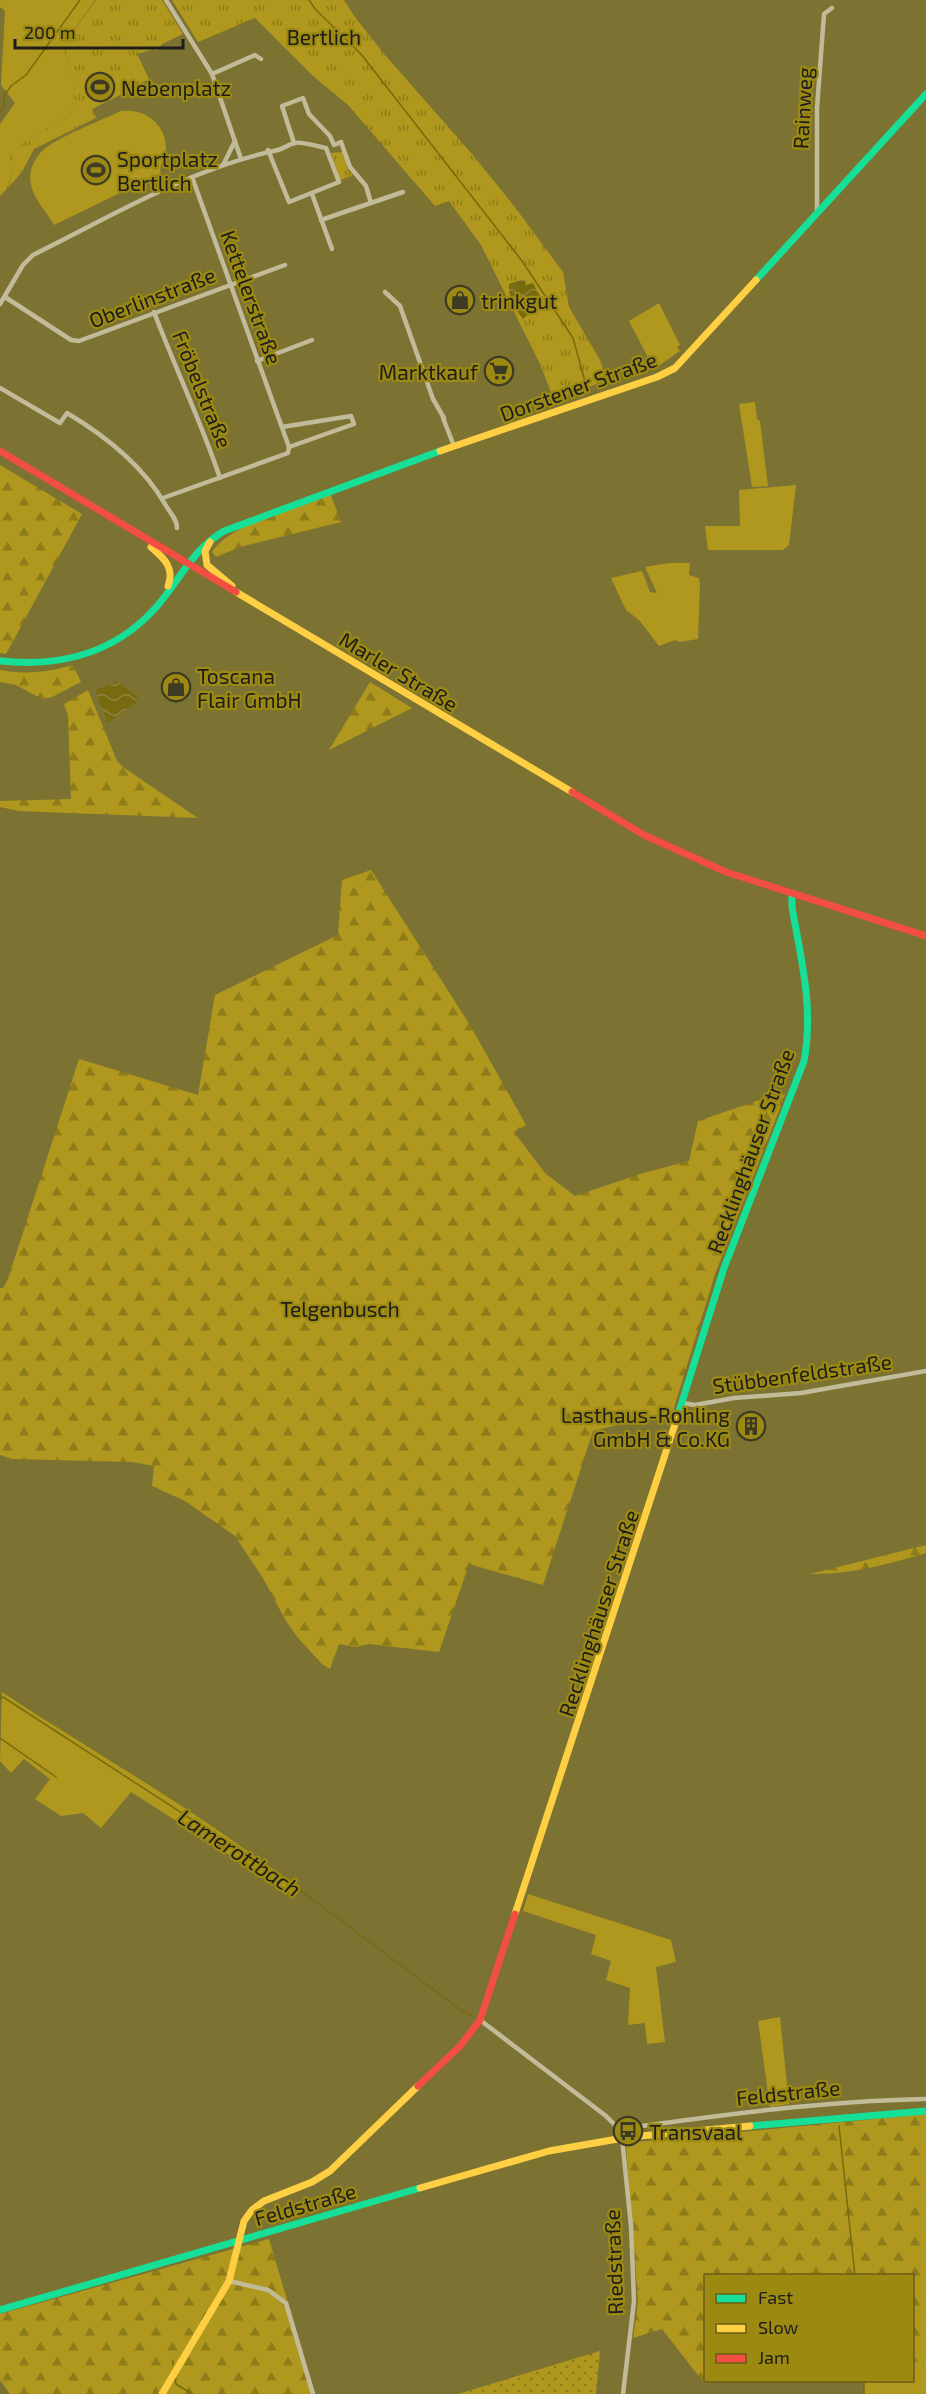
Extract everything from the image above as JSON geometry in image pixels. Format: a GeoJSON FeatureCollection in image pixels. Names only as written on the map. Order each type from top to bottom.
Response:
{"type":"FeatureCollection","features":[{"type":"Feature","properties":{"kind":"street"},"geometry":{"type":"LineString","coordinates":[[166,0],[212,74],[241,159]]}},
{"type":"Feature","properties":{"kind":"street","name":"Rainweg"},"geometry":{"type":"LineString","coordinates":[[816,214],[816,140],[824,14],[832,8]]}},
{"type":"Feature","properties":{"kind":"street"},"geometry":{"type":"LineString","coordinates":[[212,74],[255,55],[261,58]]}},
{"type":"Feature","properties":{"kind":"street","name":"Dorstener Straße"},"geometry":{"type":"LineString","coordinates":[[155,609],[203,544],[221,532],[454,446],[524,424],[668,372],[699,344],[926,94]]}},
{"type":"Feature","properties":{"kind":"street"},"geometry":{"type":"LineString","coordinates":[[294,143],[282,106],[303,98],[309,114],[330,136],[334,145]]}},
{"type":"Feature","properties":{"kind":"street"},"geometry":{"type":"LineString","coordinates":[[222,166],[235,141]]}},
{"type":"Feature","properties":{"kind":"street"},"geometry":{"type":"LineString","coordinates":[[0,304],[23,265],[33,255],[192,177],[268,150],[276,150],[294,143],[326,148],[341,142],[350,167],[366,186],[371,203]]}},
{"type":"Feature","properties":{"kind":"street"},"geometry":{"type":"LineString","coordinates":[[268,150],[289,201],[339,182],[326,148]]}},
{"type":"Feature","properties":{"kind":"street","name":"Kettelerstraße"},"geometry":{"type":"LineString","coordinates":[[192,177],[282,427],[288,450]]}},
{"type":"Feature","properties":{"kind":"street"},"geometry":{"type":"LineString","coordinates":[[321,220],[403,192]]}},
{"type":"Feature","properties":{"kind":"street"},"geometry":{"type":"LineString","coordinates":[[312,194],[332,249]]}},
{"type":"Feature","properties":{"kind":"street","name":"Oberlinstraße"},"geometry":{"type":"LineString","coordinates":[[4,297],[72,340],[79,341],[285,265]]}},
{"type":"Feature","properties":{"kind":"street"},"geometry":{"type":"LineString","coordinates":[[385,292],[400,306],[454,446]]}},
{"type":"Feature","properties":{"kind":"street","name":"Fröbelstraße"},"geometry":{"type":"LineString","coordinates":[[154,312],[173,363],[201,423],[220,478]]}},
{"type":"Feature","properties":{"kind":"street"},"geometry":{"type":"LineString","coordinates":[[257,361],[312,340]]}},
{"type":"Feature","properties":{"kind":"street"},"geometry":{"type":"LineString","coordinates":[[0,388],[60,423],[67,413],[119,450],[163,498],[177,523],[177,528]]}},
{"type":"Feature","properties":{"kind":"street"},"geometry":{"type":"LineString","coordinates":[[163,498],[220,478],[354,424],[351,416],[282,427]]}},
{"type":"Feature","properties":{"kind":"street","name":"Marler Straße"},"geometry":{"type":"LineString","coordinates":[[0,451],[132,532],[644,835],[707,865],[926,936]]}},
{"type":"Feature","properties":{"kind":"street"},"geometry":{"type":"LineString","coordinates":[[0,662],[36,664],[79,657],[94,652],[124,636],[155,609],[172,579],[171,567],[165,558],[132,532]]}},
{"type":"Feature","properties":{"kind":"street"},"geometry":{"type":"LineString","coordinates":[[221,532],[209,542],[205,551],[206,562],[240,595]]}},
{"type":"Feature","properties":{"kind":"street","name":"Recklinghäuser Straße"},"geometry":{"type":"LineString","coordinates":[[162,2394],[229,2281],[244,2221],[252,2210],[264,2201],[312,2182],[330,2171],[460,2046],[480,2020],[646,1520],[724,1268],[802,1071],[807,1052],[809,1008],[793,913],[792,894]]}},
{"type":"Feature","properties":{"kind":"street","name":"Stübbenfeldstraße"},"geometry":{"type":"LineString","coordinates":[[682,1403],[695,1405],[734,1398],[801,1393],[926,1371]]}},
{"type":"Feature","properties":{"kind":"street"},"geometry":{"type":"LineString","coordinates":[[480,2020],[606,2116],[619,2129]]}},
{"type":"Feature","properties":{"kind":"street","name":"Feldstraße"},"geometry":{"type":"LineString","coordinates":[[619,2129],[789,2107],[875,2100],[926,2099]]}},
{"type":"Feature","properties":{"kind":"street","name":"Feldstraße"},"geometry":{"type":"LineString","coordinates":[[0,2310],[549,2151],[622,2138],[926,2111]]}},
{"type":"Feature","properties":{"kind":"street","name":"Riedstraße"},"geometry":{"type":"LineString","coordinates":[[619,2129],[622,2138],[631,2226],[634,2301],[623,2394]]}},
{"type":"Feature","properties":{"kind":"street"},"geometry":{"type":"LineString","coordinates":[[229,2281],[268,2290],[286,2303],[313,2394]]}},
{"type":"Feature","properties":{"kind":"green space"},"geometry":{"type":"Polygon","coordinates":[[[0,0],[95,0],[63,46],[75,86],[71,115],[23,143],[6,190],[0,196],[0,124],[15,103],[1,85],[5,11],[0,7],[0,0]]]}},
{"type":"Feature","properties":{"kind":"green space"},"geometry":{"type":"Polygon","coordinates":[[[96,0],[162,0],[183,34],[162,44],[157,51],[154,49],[137,54],[149,79],[121,93],[108,67],[80,81],[96,118],[34,149],[22,172],[6,190],[12,175],[10,156],[23,143],[71,115],[75,86],[63,46],[96,0]]]}},
{"type":"Feature","properties":{"kind":"green space","name":"Bertlich"},"geometry":{"type":"Polygon","coordinates":[[[172,0],[344,0],[385,55],[472,154],[514,206],[563,272],[569,307],[600,360],[607,380],[570,394],[556,405],[540,364],[481,245],[449,201],[435,206],[348,105],[313,76],[255,18],[198,42],[172,0]]]}},
{"type":"Feature","properties":{"kind":"green space","name":"Nebenplatz"},"geometry":{"type":"Polygon","coordinates":[[[108,67],[122,94],[92,109],[79,81],[108,67]]]}},
{"type":"Feature","properties":{"kind":"green space","name":"Sportplatz Bertlich"},"geometry":{"type":"Polygon","coordinates":[[[121,111],[138,112],[159,125],[166,150],[160,167],[161,173],[54,225],[38,201],[31,185],[31,171],[36,158],[57,141],[121,111]]]}},
{"type":"Feature","properties":{"kind":"green space"},"geometry":{"type":"Polygon","coordinates":[[[343,152],[348,170],[354,175],[340,180],[331,153],[343,152]]]}},
{"type":"Feature","properties":{"kind":"green space"},"geometry":{"type":"Polygon","coordinates":[[[659,303],[680,345],[677,347],[680,351],[654,369],[629,321],[659,303]]]}},
{"type":"Feature","properties":{"kind":"green space"},"geometry":{"type":"Polygon","coordinates":[[[755,402],[757,419],[760,421],[768,486],[752,487],[739,404],[755,402]]]}},
{"type":"Feature","properties":{"kind":"green space"},"geometry":{"type":"Polygon","coordinates":[[[0,465],[82,514],[6,654],[0,653],[0,465]]]}},
{"type":"Feature","properties":{"kind":"green space"},"geometry":{"type":"Polygon","coordinates":[[[796,485],[789,545],[783,550],[708,550],[705,526],[740,526],[739,490],[796,485]]]}},
{"type":"Feature","properties":{"kind":"green space"},"geometry":{"type":"Polygon","coordinates":[[[330,493],[341,522],[240,547],[216,557],[212,552],[221,542],[249,524],[330,493]]]}},
{"type":"Feature","properties":{"kind":"green space"},"geometry":{"type":"Polygon","coordinates":[[[669,563],[690,563],[689,575],[699,578],[698,639],[680,642],[675,640],[659,646],[639,620],[626,610],[611,578],[642,571],[650,592],[657,593],[645,567],[669,563]]]}},
{"type":"Feature","properties":{"kind":"green space"},"geometry":{"type":"Polygon","coordinates":[[[73,665],[81,682],[52,697],[42,699],[16,685],[0,682],[0,670],[37,672],[73,665]]]}},
{"type":"Feature","properties":{"kind":"green space"},"geometry":{"type":"Polygon","coordinates":[[[370,682],[412,708],[329,750],[370,682]]]}},
{"type":"Feature","properties":{"kind":"green space"},"geometry":{"type":"Polygon","coordinates":[[[88,690],[117,761],[198,818],[19,811],[0,807],[0,801],[71,799],[68,716],[64,704],[88,690]]]}},
{"type":"Feature","properties":{"kind":"green space","name":"Telgenbusch"},"geometry":{"type":"Polygon","coordinates":[[[371,870],[470,1025],[526,1125],[514,1132],[545,1173],[575,1196],[643,1173],[689,1161],[698,1121],[777,1094],[785,1095],[715,1274],[673,1411],[593,1431],[543,1585],[469,1564],[439,1652],[369,1644],[355,1647],[339,1644],[330,1669],[322,1664],[298,1638],[235,1536],[185,1501],[152,1486],[154,1466],[132,1462],[12,1459],[0,1455],[0,1288],[3,1288],[8,1279],[79,1059],[198,1095],[215,995],[338,935],[342,880],[371,870]]]}},
{"type":"Feature","properties":{"kind":"green space"},"geometry":{"type":"Polygon","coordinates":[[[926,1545],[926,1553],[883,1565],[839,1573],[810,1574],[926,1545]]]}},
{"type":"Feature","properties":{"kind":"green space"},"geometry":{"type":"Polygon","coordinates":[[[2,1692],[191,1812],[282,1876],[295,1889],[290,1893],[286,1891],[131,1792],[101,1828],[83,1813],[61,1816],[35,1799],[50,1779],[24,1759],[11,1773],[0,1761],[2,1692]]]}},
{"type":"Feature","properties":{"kind":"green space"},"geometry":{"type":"Polygon","coordinates":[[[528,1894],[671,1940],[676,1962],[656,1967],[665,2042],[647,2044],[645,2023],[628,2025],[630,1988],[606,1980],[611,1961],[591,1954],[596,1935],[523,1911],[528,1894]]]}},
{"type":"Feature","properties":{"kind":"green space"},"geometry":{"type":"Polygon","coordinates":[[[780,2017],[789,2104],[770,2107],[758,2021],[780,2017]]]}},
{"type":"Feature","properties":{"kind":"green space"},"geometry":{"type":"Polygon","coordinates":[[[926,2114],[926,2363],[914,2361],[914,2274],[704,2274],[704,2382],[712,2382],[704,2383],[662,2329],[633,2338],[638,2302],[627,2143],[926,2114]]]}},
{"type":"Feature","properties":{"kind":"green space"},"geometry":{"type":"Polygon","coordinates":[[[269,2239],[315,2394],[10,2394],[0,2380],[0,2314],[269,2239]]]}},
{"type":"Feature","properties":{"kind":"green space"},"geometry":{"type":"Polygon","coordinates":[[[600,2351],[596,2394],[458,2394],[600,2351]]]}},
{"type":"Feature","properties":{"kind":"green space"},"geometry":{"type":"Polygon","coordinates":[[[914,2361],[926,2363],[926,2394],[864,2394],[864,2382],[914,2382],[914,2361]]]}},
{"type":"Feature","properties":{"kind":"water"},"geometry":{"type":"Polygon","coordinates":[[[525,280],[526,285],[533,283],[541,298],[540,303],[523,319],[513,303],[509,289],[509,284],[525,280]]]}},
{"type":"Feature","properties":{"kind":"water"},"geometry":{"type":"Polygon","coordinates":[[[118,682],[139,698],[136,703],[108,723],[96,693],[97,689],[118,682]]]}},
{"type":"Feature","properties":{"kind":"waterway"},"geometry":{"type":"LineString","coordinates":[[0,112],[4,106],[4,96],[11,86],[26,75],[80,0]]}},
{"type":"Feature","properties":{"kind":"waterway"},"geometry":{"type":"LineString","coordinates":[[309,0],[315,9],[361,54],[522,261],[573,338],[586,385]]}},
{"type":"Feature","properties":{"kind":"waterway","name":"Lamerottbach"},"geometry":{"type":"LineString","coordinates":[[0,1698],[3,1697],[296,1887],[472,2016]]}},
{"type":"Feature","properties":{"kind":"waterway"},"geometry":{"type":"LineString","coordinates":[[0,1738],[56,1777]]}},
{"type":"Feature","properties":{"kind":"waterway"},"geometry":{"type":"LineString","coordinates":[[839,2126],[855,2274]]}},
{"type":"Feature","properties":{"kind":"waterway"},"geometry":{"type":"LineString","coordinates":[[173,2360],[173,2365]]}},
{"type":"Feature","properties":{"kind":"waterway"},"geometry":{"type":"LineString","coordinates":[[175,2379],[176,2384],[192,2394]]}},
{"type":"Feature","properties":{"kind":"waterway"},"geometry":{"type":"LineString","coordinates":[[864,2382],[864,2394]]}},
{"type":"Feature","properties":{"kind":"traffic: fast"},"geometry":{"type":"LineString","coordinates":[[756,280],[926,94]]}},
{"type":"Feature","properties":{"kind":"traffic: fast"},"geometry":{"type":"LineString","coordinates":[[0,661],[48,661],[71,658],[113,642],[132,630],[150,614],[206,544],[224,531],[440,451]]}},
{"type":"Feature","properties":{"kind":"traffic: fast"},"geometry":{"type":"LineString","coordinates":[[677,1418],[724,1268],[804,1061],[808,1022],[807,1003],[792,894]]}},
{"type":"Feature","properties":{"kind":"traffic: fast"},"geometry":{"type":"LineString","coordinates":[[750,2126],[926,2111]]}},
{"type":"Feature","properties":{"kind":"traffic: fast"},"geometry":{"type":"LineString","coordinates":[[0,2310],[420,2188]]}},
{"type":"Feature","properties":{"kind":"traffic: slow"},"geometry":{"type":"LineString","coordinates":[[440,451],[657,377],[675,368],[756,280]]}},
{"type":"Feature","properties":{"kind":"traffic: slow"},"geometry":{"type":"LineString","coordinates":[[210,542],[205,551],[207,565],[232,586]]}},
{"type":"Feature","properties":{"kind":"traffic: slow"},"geometry":{"type":"LineString","coordinates":[[151,547],[167,564],[170,574],[168,586]]}},
{"type":"Feature","properties":{"kind":"traffic: slow"},"geometry":{"type":"LineString","coordinates":[[236,592],[572,792]]}},
{"type":"Feature","properties":{"kind":"traffic: slow"},"geometry":{"type":"LineString","coordinates":[[515,1914],[677,1418]]}},
{"type":"Feature","properties":{"kind":"traffic: slow"},"geometry":{"type":"LineString","coordinates":[[162,2394],[229,2281],[244,2221],[252,2210],[264,2201],[312,2182],[330,2171],[418,2086]]}},
{"type":"Feature","properties":{"kind":"traffic: slow"},"geometry":{"type":"LineString","coordinates":[[420,2188],[549,2151],[629,2137],[750,2126]]}},
{"type":"Feature","properties":{"kind":"traffic: jam"},"geometry":{"type":"LineString","coordinates":[[0,451],[236,592]]}},
{"type":"Feature","properties":{"kind":"traffic: jam"},"geometry":{"type":"LineString","coordinates":[[572,792],[644,835],[726,872],[926,936]]}},
{"type":"Feature","properties":{"kind":"traffic: jam"},"geometry":{"type":"LineString","coordinates":[[418,2086],[460,2046],[480,2020],[515,1914]]}},
{"type":"Feature","properties":{"kind":"place","name":"Nebenplatz"},"geometry":{"type":"Point","coordinates":[100,87]}},
{"type":"Feature","properties":{"kind":"place","name":"Sportplatz Bertlich"},"geometry":{"type":"Point","coordinates":[96,170]}},
{"type":"Feature","properties":{"kind":"place","name":"trinkgut"},"geometry":{"type":"Point","coordinates":[460,300]}},
{"type":"Feature","properties":{"kind":"place","name":"Marktkauf"},"geometry":{"type":"Point","coordinates":[499,371]}},
{"type":"Feature","properties":{"kind":"place","name":"Toscana Flair GmbH"},"geometry":{"type":"Point","coordinates":[176,687]}},
{"type":"Feature","properties":{"kind":"place","name":"Lasthaus-Rohling GmbH & Co.KG"},"geometry":{"type":"Point","coordinates":[751,1426]}},
{"type":"Feature","properties":{"kind":"place","name":"Transvaal"},"geometry":{"type":"Point","coordinates":[628,2131]}}]}
